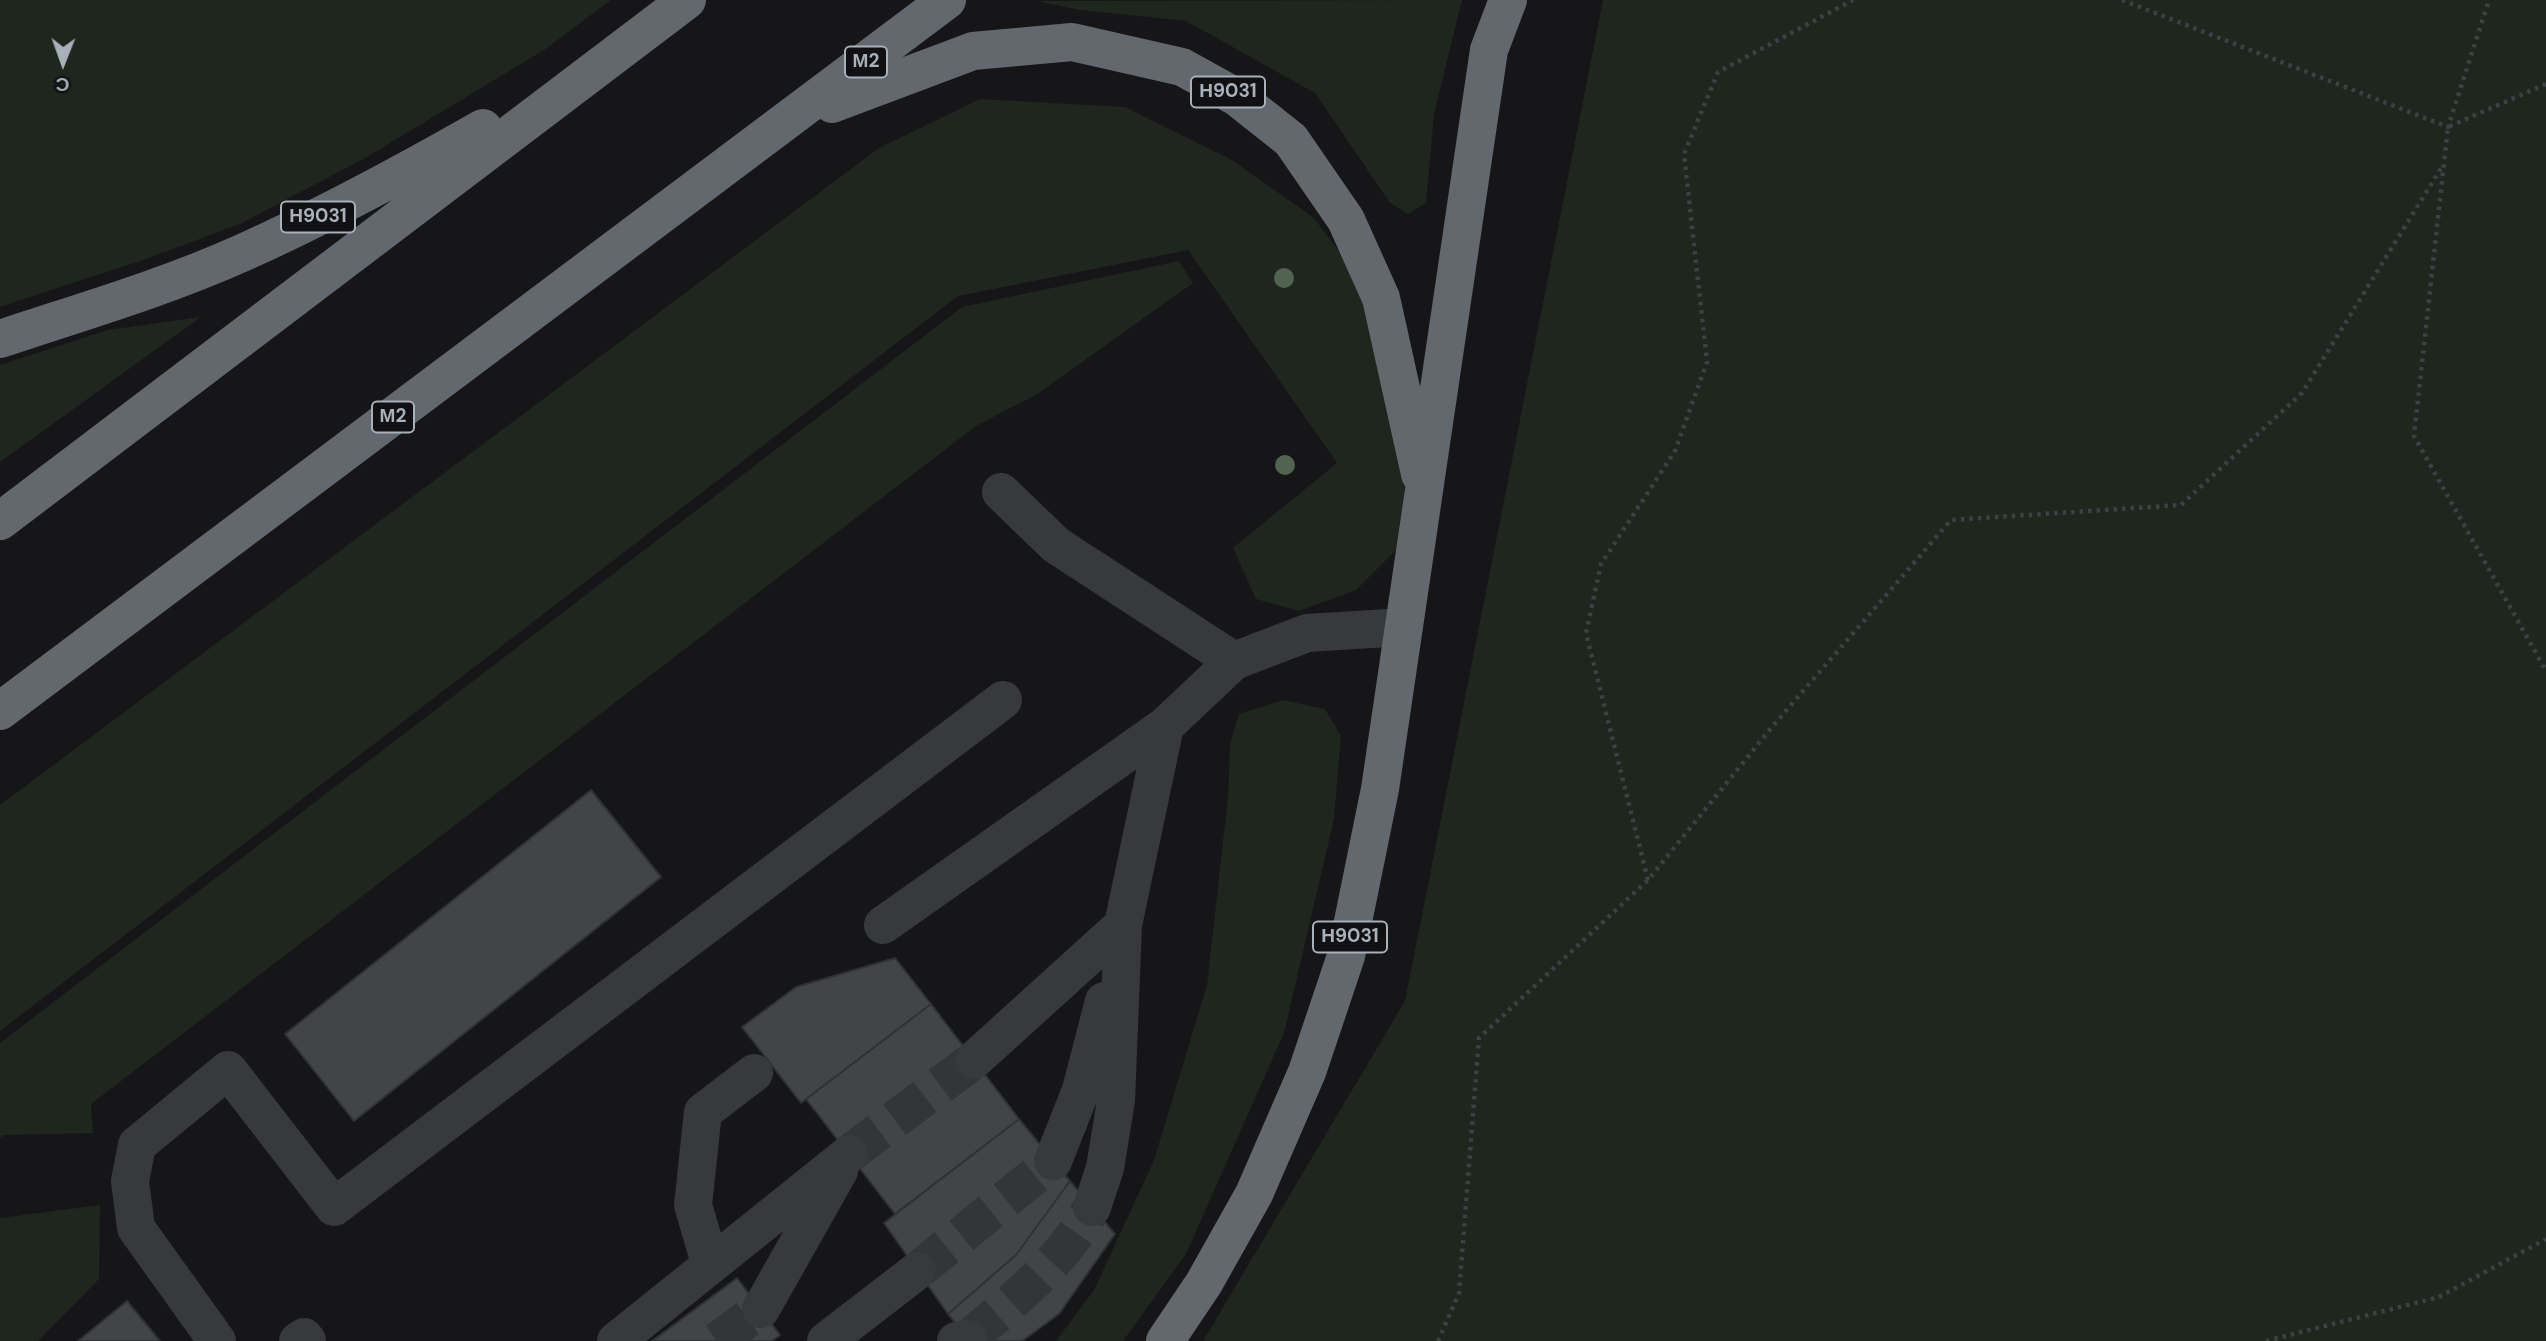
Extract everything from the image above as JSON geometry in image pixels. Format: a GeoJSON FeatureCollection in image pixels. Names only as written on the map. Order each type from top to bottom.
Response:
{"type":"FeatureCollection","features":[{"type":"Feature","properties":{"kind":"highway"},"geometry":{"type":"LineString","coordinates":[[0,521],[687,0]]}},
{"type":"Feature","properties":{"kind":"highway","name":"М2"},"geometry":{"type":"LineString","coordinates":[[0,711],[947,0]]}},
{"type":"Feature","properties":{"kind":"highway","name":"Н9031"},"geometry":{"type":"LineString","coordinates":[[1165,1341],[1203,1283],[1254,1194],[1307,1072],[1346,956],[1380,789],[1489,50],[1508,0]]}},
{"type":"Feature","properties":{"kind":"highway","name":"Н9031"},"geometry":{"type":"LineString","coordinates":[[785,123],[973,51],[1072,42],[1182,67],[1238,98],[1291,140],[1346,220],[1381,298],[1425,496]]}},
{"type":"Feature","properties":{"kind":"highway","name":"Н9031"},"geometry":{"type":"LineString","coordinates":[[0,338],[121,299],[240,254],[375,190],[616,52]]}},
{"type":"Feature","properties":{"kind":"lane"},"geometry":{"type":"LineString","coordinates":[[1001,492],[1056,545],[1234,661]]}},
{"type":"Feature","properties":{"kind":"lane"},"geometry":{"type":"LineString","coordinates":[[884,925],[1165,726],[1234,661],[1307,633],[1404,627]]}},
{"type":"Feature","properties":{"kind":"lane"},"geometry":{"type":"LineString","coordinates":[[217,1341],[136,1228],[130,1181],[137,1145],[147,1136],[228,1070],[334,1207],[1003,700]]}},
{"type":"Feature","properties":{"kind":"lane"},"geometry":{"type":"LineString","coordinates":[[1054,1161],[1081,1090],[1123,925],[1165,726]]}},
{"type":"Feature","properties":{"kind":"lane"},"geometry":{"type":"LineString","coordinates":[[974,1060],[1123,925]]}},
{"type":"Feature","properties":{"kind":"lane"},"geometry":{"type":"LineString","coordinates":[[1092,1207],[1105,1168],[1116,1101],[1123,925]]}},
{"type":"Feature","properties":{"kind":"lane"},"geometry":{"type":"LineString","coordinates":[[710,1264],[694,1205],[703,1112],[754,1073]]}},
{"type":"Feature","properties":{"kind":"lane"},"geometry":{"type":"LineString","coordinates":[[616,1341],[849,1154],[761,1309]]}},
{"type":"Feature","properties":{"kind":"lane"},"geometry":{"type":"LineString","coordinates":[[826,1341],[917,1271]]}},
{"type":"Feature","properties":{"kind":"lane"},"geometry":{"type":"LineString","coordinates":[[298,1341],[304,1337],[307,1341]]}},
{"type":"Feature","properties":{"kind":"path"},"geometry":{"type":"LineString","coordinates":[[1647,880],[1586,633],[1601,564],[1675,451],[1707,362],[1684,154],[1718,72],[1853,0]]}},
{"type":"Feature","properties":{"kind":"path"},"geometry":{"type":"LineString","coordinates":[[2122,0],[2448,127],[2546,84]]}},
{"type":"Feature","properties":{"kind":"path"},"geometry":{"type":"LineString","coordinates":[[2489,0],[2448,127],[2414,436],[2546,671]]}},
{"type":"Feature","properties":{"kind":"path"},"geometry":{"type":"LineString","coordinates":[[1438,1341],[1459,1293],[1479,1038],[1647,880],[1772,727],[1951,520],[2181,505],[2302,393],[2443,165]]}},
{"type":"Feature","properties":{"kind":"path"},"geometry":{"type":"LineString","coordinates":[[2266,1341],[2439,1297],[2546,1239]]}},
{"type":"Feature","properties":{"kind":"shaded area"},"geometry":{"type":"Polygon","coordinates":[[[0,0],[611,0],[544,50],[367,157],[240,224],[146,259],[0,307],[0,0]]]}},
{"type":"Feature","properties":{"kind":"shaded area"},"geometry":{"type":"Polygon","coordinates":[[[1462,0],[1434,114],[1426,203],[1408,214],[1390,203],[1315,93],[1186,21],[1080,10],[1037,1],[1462,0]]]}},
{"type":"Feature","properties":{"kind":"shaded area"},"geometry":{"type":"Polygon","coordinates":[[[1603,0],[2546,0],[2546,1341],[1203,1341],[1405,1001],[1603,0]]]}},
{"type":"Feature","properties":{"kind":"shaded area"},"geometry":{"type":"Polygon","coordinates":[[[980,99],[1125,107],[1232,160],[1313,217],[1383,309],[1423,418],[1404,542],[1356,590],[1299,611],[1256,599],[1233,548],[1337,463],[1188,250],[958,296],[0,1031],[0,805],[879,148],[980,99]]]}},
{"type":"Feature","properties":{"kind":"shaded area"},"geometry":{"type":"Polygon","coordinates":[[[1179,261],[1193,283],[1039,393],[976,426],[91,1104],[93,1133],[4,1135],[0,1138],[0,1043],[962,307],[1179,261]]]}},
{"type":"Feature","properties":{"kind":"shaded area"},"geometry":{"type":"Polygon","coordinates":[[[201,317],[0,462],[0,365],[108,330],[201,317]]]}},
{"type":"Feature","properties":{"kind":"shaded area"},"geometry":{"type":"Polygon","coordinates":[[[1283,700],[1325,709],[1341,736],[1334,819],[1284,1033],[1186,1254],[1123,1341],[1056,1341],[1094,1290],[1154,1160],[1207,985],[1228,797],[1230,744],[1239,714],[1283,700]]]}},
{"type":"Feature","properties":{"kind":"shaded area"},"geometry":{"type":"Polygon","coordinates":[[[100,1205],[99,1279],[38,1341],[0,1341],[0,1218],[100,1205]]]}},
{"type":"Feature","properties":{"kind":"building"},"geometry":{"type":"Polygon","coordinates":[[[591,790],[661,877],[354,1121],[285,1034],[591,790]]]}},
{"type":"Feature","properties":{"kind":"building"},"geometry":{"type":"Polygon","coordinates":[[[895,958],[931,1004],[801,1103],[742,1027],[796,987],[895,958]]]}},
{"type":"Feature","properties":{"kind":"building"},"geometry":{"type":"Polygon","coordinates":[[[931,1004],[1019,1119],[895,1214],[806,1099],[931,1004]]]}},
{"type":"Feature","properties":{"kind":"building"},"geometry":{"type":"Polygon","coordinates":[[[1019,1119],[1070,1181],[1016,1255],[948,1314],[884,1223],[1019,1119]]]}},
{"type":"Feature","properties":{"kind":"building"},"geometry":{"type":"Polygon","coordinates":[[[1070,1181],[1115,1234],[1059,1314],[1022,1341],[970,1341],[948,1314],[1016,1255],[1070,1181]]]}},
{"type":"Feature","properties":{"kind":"building"},"geometry":{"type":"Polygon","coordinates":[[[737,1278],[780,1335],[772,1341],[652,1341],[737,1278]]]}},
{"type":"Feature","properties":{"kind":"building"},"geometry":{"type":"Polygon","coordinates":[[[127,1301],[160,1341],[78,1341],[127,1301]]]}},
{"type":"Feature","properties":{"kind":"tunnel"},"geometry":{"type":"LineString","coordinates":[[849,1154],[974,1060]]}},
{"type":"Feature","properties":{"kind":"tunnel"},"geometry":{"type":"LineString","coordinates":[[917,1271],[1053,1161]]}},
{"type":"Feature","properties":{"kind":"tunnel"},"geometry":{"type":"LineString","coordinates":[[968,1339],[1037,1279],[1067,1245],[1092,1207]]}},
{"type":"Feature","properties":{"kind":"tunnel"},"geometry":{"type":"LineString","coordinates":[[717,1341],[761,1309]]}}]}
